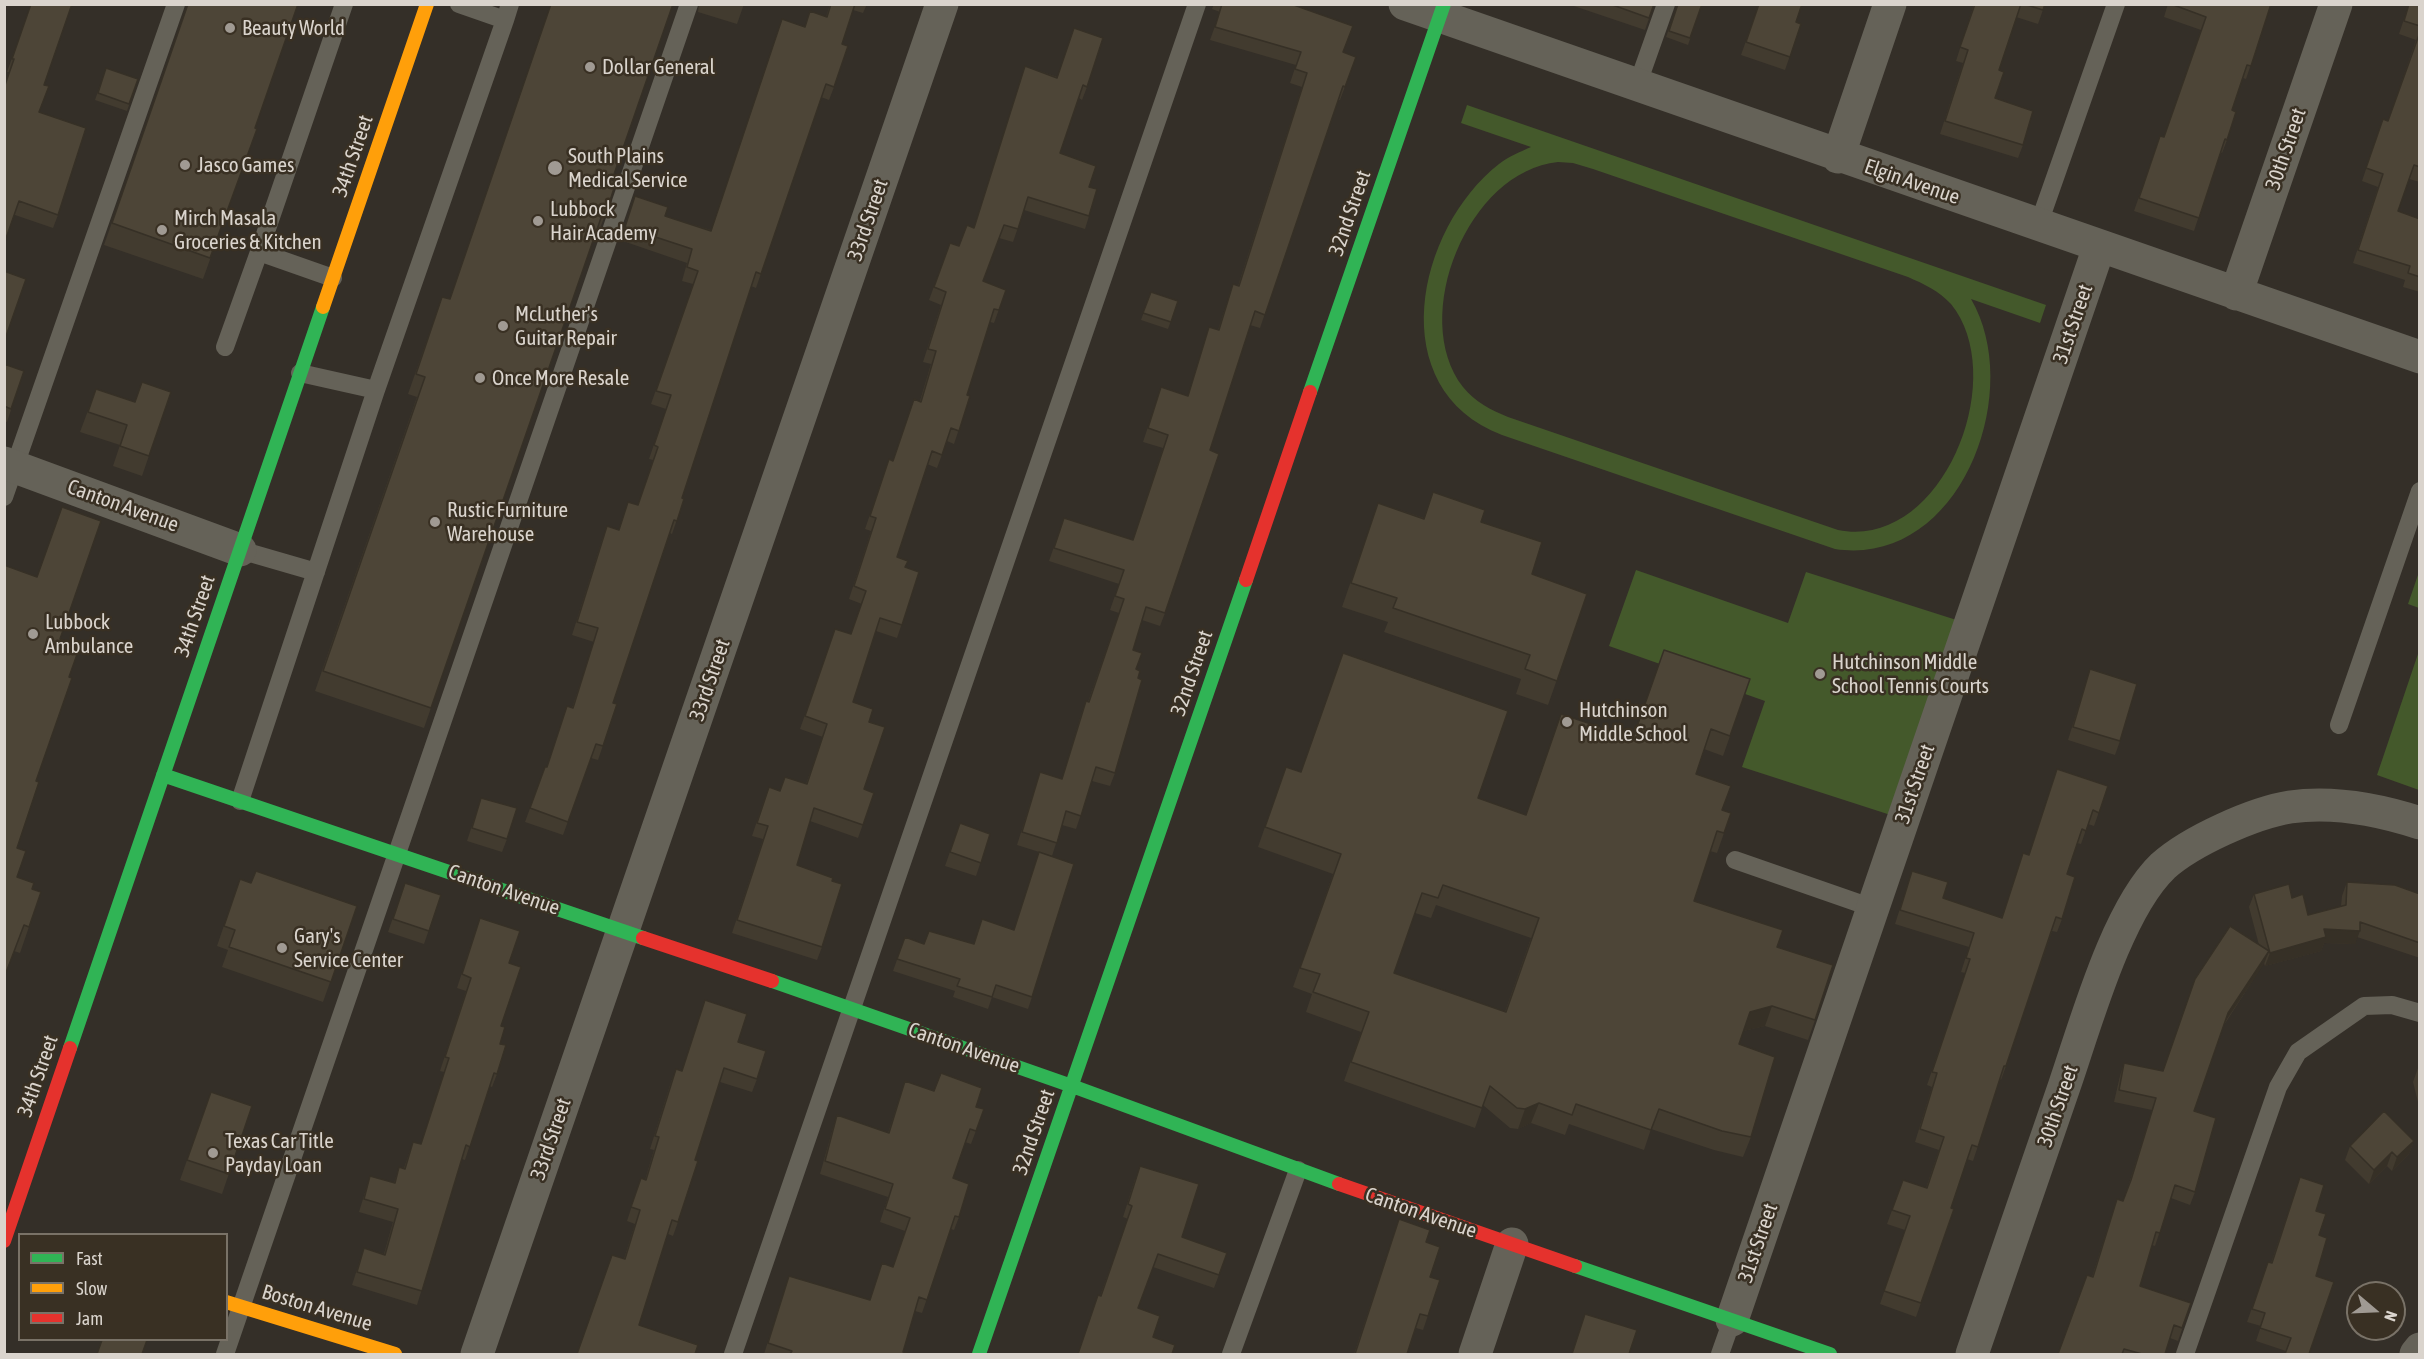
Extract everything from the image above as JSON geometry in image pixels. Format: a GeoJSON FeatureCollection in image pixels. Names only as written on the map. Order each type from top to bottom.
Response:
{"type":"FeatureCollection","features":[{"type":"Feature","properties":{"kind":"street","name":"34th Street"},"geometry":{"type":"LineString","coordinates":[[9,1234],[163,775],[427,4]]}},
{"type":"Feature","properties":{"kind":"street","name":"33rd Street"},"geometry":{"type":"LineString","coordinates":[[477,1354],[942,4]]}},
{"type":"Feature","properties":{"kind":"street","name":"Elgin Avenue"},"geometry":{"type":"LineString","coordinates":[[1405,4],[1442,10],[1637,86],[2420,357]]}},
{"type":"Feature","properties":{"kind":"street"},"geometry":{"type":"LineString","coordinates":[[1838,157],[1890,4]]}},
{"type":"Feature","properties":{"kind":"street","name":"30th Street"},"geometry":{"type":"LineString","coordinates":[[2236,294],[2336,4]]}},
{"type":"Feature","properties":{"kind":"street","name":"32nd Street"},"geometry":{"type":"LineString","coordinates":[[979,1354],[1442,10]]}},
{"type":"Feature","properties":{"kind":"street","name":"31st Street"},"geometry":{"type":"LineString","coordinates":[[1732,1320],[2099,247]]}},
{"type":"Feature","properties":{"kind":"street","name":"Canton Avenue"},"geometry":{"type":"LineString","coordinates":[[10,465],[240,550]]}},
{"type":"Feature","properties":{"kind":"street","name":"Canton Avenue"},"geometry":{"type":"LineString","coordinates":[[163,775],[853,1009],[1072,1086],[1298,1170],[1830,1354]]}},
{"type":"Feature","properties":{"kind":"street","name":"30th Street"},"geometry":{"type":"LineString","coordinates":[[1972,1354],[2095,996],[2118,938],[2138,899],[2163,867],[2214,834],[2290,807],[2342,806],[2402,817],[2420,823]]}},
{"type":"Feature","properties":{"kind":"street"},"geometry":{"type":"LineString","coordinates":[[1475,1354],[1512,1244]]}},
{"type":"Feature","properties":{"kind":"street","name":"Boston Avenue"},"geometry":{"type":"LineString","coordinates":[[234,1304],[395,1354]]}},
{"type":"Feature","properties":{"kind":"street"},"geometry":{"type":"LineString","coordinates":[[2416,1354],[2420,1349]]}},
{"type":"Feature","properties":{"kind":"lane"},"geometry":{"type":"LineString","coordinates":[[4,497],[10,465],[176,4]]}},
{"type":"Feature","properties":{"kind":"lane"},"geometry":{"type":"LineString","coordinates":[[225,347],[344,4]]}},
{"type":"Feature","properties":{"kind":"lane"},"geometry":{"type":"LineString","coordinates":[[240,801],[376,390],[507,12],[459,4]]}},
{"type":"Feature","properties":{"kind":"lane"},"geometry":{"type":"LineString","coordinates":[[228,1337],[234,1304],[396,853],[689,4]]}},
{"type":"Feature","properties":{"kind":"lane"},"geometry":{"type":"LineString","coordinates":[[733,1354],[1197,4]]}},
{"type":"Feature","properties":{"kind":"lane"},"geometry":{"type":"LineString","coordinates":[[1637,86],[1666,4]]}},
{"type":"Feature","properties":{"kind":"lane"},"geometry":{"type":"LineString","coordinates":[[2038,226],[2116,4]]}},
{"type":"Feature","properties":{"kind":"lane"},"geometry":{"type":"LineString","coordinates":[[259,252],[333,278]]}},
{"type":"Feature","properties":{"kind":"lane"},"geometry":{"type":"LineString","coordinates":[[300,373],[376,390]]}},
{"type":"Feature","properties":{"kind":"lane"},"geometry":{"type":"LineString","coordinates":[[2339,725],[2420,491]]}},
{"type":"Feature","properties":{"kind":"lane"},"geometry":{"type":"LineString","coordinates":[[240,550],[316,572]]}},
{"type":"Feature","properties":{"kind":"lane"},"geometry":{"type":"LineString","coordinates":[[1735,860],[1873,908]]}},
{"type":"Feature","properties":{"kind":"lane"},"geometry":{"type":"LineString","coordinates":[[2185,1354],[2278,1087],[2298,1052],[2364,1006],[2392,1005],[2420,1013]]}},
{"type":"Feature","properties":{"kind":"lane"},"geometry":{"type":"LineString","coordinates":[[1231,1354],[1298,1170]]}},
{"type":"Feature","properties":{"kind":"lane"},"geometry":{"type":"LineString","coordinates":[[1720,1354],[1732,1320]]}},
{"type":"Feature","properties":{"kind":"green space"},"geometry":{"type":"Polygon","coordinates":[[[1467,105],[2046,305],[2040,323],[1971,299],[1986,338],[1990,380],[1985,424],[1970,466],[1947,503],[1916,531],[1879,548],[1835,549],[1502,435],[1464,413],[1439,382],[1426,346],[1424,307],[1432,266],[1448,227],[1470,192],[1499,164],[1531,147],[1461,123],[1467,105]],[[1558,162],[1526,171],[1498,191],[1474,219],[1457,252],[1446,287],[1442,324],[1448,358],[1463,387],[1473,397],[1508,417],[1838,530],[1875,529],[1908,514],[1935,487],[1956,453],[1969,414],[1973,373],[1968,336],[1946,299],[1931,288],[1908,277],[1573,163],[1558,162]]]}},
{"type":"Feature","properties":{"kind":"green space","name":"Hutchinson Middle School Tennis Courts"},"geometry":{"type":"Polygon","coordinates":[[[1636,570],[1788,623],[1806,572],[1969,624],[1903,819],[1742,767],[1765,701],[1609,646],[1636,570]]]}},
{"type":"Feature","properties":{"kind":"green space"},"geometry":{"type":"Polygon","coordinates":[[[2419,572],[2419,608],[2408,604],[2419,572]]]}},
{"type":"Feature","properties":{"kind":"green space"},"geometry":{"type":"Polygon","coordinates":[[[2419,651],[2419,790],[2377,775],[2419,651]]]}},
{"type":"Feature","properties":{"kind":"building"},"geometry":{"type":"Polygon","coordinates":[[[31,4],[72,4],[44,85],[49,86],[39,112],[86,128],[58,215],[19,201],[4,244],[4,88],[31,4]]]}},
{"type":"Feature","properties":{"kind":"building"},"geometry":{"type":"Polygon","coordinates":[[[188,4],[298,4],[255,128],[257,129],[210,258],[112,223],[188,4]]]}},
{"type":"Feature","properties":{"kind":"building"},"geometry":{"type":"Polygon","coordinates":[[[551,4],[673,4],[612,180],[616,182],[606,213],[603,212],[431,708],[323,671],[425,377],[416,374],[442,297],[450,299],[551,4]]]}},
{"type":"Feature","properties":{"kind":"building"},"geometry":{"type":"Polygon","coordinates":[[[831,4],[855,4],[842,44],[848,46],[834,87],[826,84],[761,274],[756,272],[682,498],[684,499],[677,521],[674,520],[613,703],[617,704],[603,746],[596,744],[568,822],[530,808],[545,767],[547,767],[567,706],[573,708],[598,628],[577,622],[607,526],[619,530],[628,502],[638,505],[658,447],[654,445],[671,395],[656,391],[698,271],[687,267],[692,249],[625,227],[635,196],[668,207],[665,216],[711,231],[782,19],[805,27],[810,11],[827,17],[831,4]]]}},
{"type":"Feature","properties":{"kind":"building"},"geometry":{"type":"Polygon","coordinates":[[[1222,4],[1291,4],[1353,26],[1343,52],[1356,57],[1345,87],[1343,86],[1265,315],[1255,311],[1210,450],[1219,454],[1165,613],[1146,607],[1133,650],[1142,653],[1136,669],[1140,671],[1138,678],[1142,680],[1115,773],[1096,767],[1081,816],[1066,811],[1057,843],[1022,832],[1040,772],[1062,779],[1086,701],[1089,702],[1124,599],[1115,596],[1124,570],[1054,548],[1064,518],[1133,540],[1168,435],[1148,428],[1161,387],[1188,396],[1209,327],[1219,330],[1233,284],[1239,286],[1307,73],[1295,69],[1301,52],[1215,27],[1222,4]]]}},
{"type":"Feature","properties":{"kind":"building"},"geometry":{"type":"Polygon","coordinates":[[[1610,4],[1654,4],[1649,18],[1610,4]]]}},
{"type":"Feature","properties":{"kind":"building"},"geometry":{"type":"Polygon","coordinates":[[[1678,4],[1702,4],[1690,38],[1669,31],[1678,4]]]}},
{"type":"Feature","properties":{"kind":"building"},"geometry":{"type":"Polygon","coordinates":[[[1759,4],[1802,4],[1796,22],[1801,24],[1790,57],[1746,42],[1759,4]]]}},
{"type":"Feature","properties":{"kind":"building"},"geometry":{"type":"Polygon","coordinates":[[[1975,4],[2021,4],[1999,70],[2004,72],[1995,98],[2033,111],[2023,145],[1945,121],[1968,50],[1960,47],[1975,4]]]}},
{"type":"Feature","properties":{"kind":"building"},"geometry":{"type":"Polygon","coordinates":[[[2024,4],[2045,4],[2043,10],[2024,4]]]}},
{"type":"Feature","properties":{"kind":"building"},"geometry":{"type":"Polygon","coordinates":[[[2171,4],[2271,4],[2251,66],[2247,65],[2232,110],[2236,112],[2199,218],[2139,198],[2160,136],[2164,137],[2206,17],[2171,4]]]}},
{"type":"Feature","properties":{"kind":"building"},"geometry":{"type":"Polygon","coordinates":[[[2409,4],[2420,4],[2420,26],[2404,21],[2409,4]]]}},
{"type":"Feature","properties":{"kind":"building"},"geometry":{"type":"Polygon","coordinates":[[[1074,28],[1103,38],[1087,87],[1083,85],[1060,153],[1096,166],[1089,187],[1097,189],[1089,216],[1028,197],[1018,229],[1004,225],[983,281],[1006,290],[999,310],[994,309],[967,395],[970,396],[959,431],[951,428],[942,455],[932,451],[897,557],[908,561],[905,567],[919,572],[902,625],[880,618],[853,702],[873,709],[869,722],[885,727],[864,789],[874,793],[863,825],[814,808],[797,865],[833,878],[832,881],[842,884],[822,947],[737,920],[768,826],[757,823],[769,787],[780,791],[785,777],[807,784],[827,724],[805,716],[835,629],[851,634],[866,591],[854,586],[876,518],[870,516],[889,459],[893,461],[914,399],[921,402],[936,351],[928,349],[946,292],[934,287],[950,243],[959,246],[967,225],[974,228],[1025,66],[1057,78],[1074,28]]]}},
{"type":"Feature","properties":{"kind":"building"},"geometry":{"type":"Polygon","coordinates":[[[2420,32],[2420,167],[2414,165],[2398,211],[2420,219],[2420,277],[2408,273],[2410,266],[2358,250],[2383,174],[2366,168],[2383,119],[2388,121],[2420,32]]]}},
{"type":"Feature","properties":{"kind":"building"},"geometry":{"type":"Polygon","coordinates":[[[106,68],[138,79],[129,104],[98,93],[106,68]]]}},
{"type":"Feature","properties":{"kind":"building"},"geometry":{"type":"Polygon","coordinates":[[[4,271],[26,279],[4,342],[4,271]]]}},
{"type":"Feature","properties":{"kind":"building"},"geometry":{"type":"Polygon","coordinates":[[[1151,292],[1178,301],[1171,322],[1143,313],[1151,292]]]}},
{"type":"Feature","properties":{"kind":"building"},"geometry":{"type":"Polygon","coordinates":[[[4,364],[24,371],[11,409],[4,406],[4,364]]]}},
{"type":"Feature","properties":{"kind":"building"},"geometry":{"type":"Polygon","coordinates":[[[142,382],[171,392],[149,456],[120,446],[127,425],[88,412],[96,389],[135,402],[142,382]]]}},
{"type":"Feature","properties":{"kind":"building"},"geometry":{"type":"Polygon","coordinates":[[[1433,492],[1485,510],[1481,522],[1542,542],[1532,574],[1587,594],[1557,681],[1525,669],[1530,655],[1393,608],[1397,598],[1351,583],[1378,503],[1424,519],[1433,492]]]}},
{"type":"Feature","properties":{"kind":"building","name":"Lubbock Ambulance"},"geometry":{"type":"Polygon","coordinates":[[[62,507],[101,521],[60,639],[80,646],[69,677],[72,678],[36,781],[39,782],[17,848],[26,851],[17,877],[34,883],[32,889],[41,892],[29,927],[24,925],[4,978],[4,565],[37,577],[62,507]]]}},
{"type":"Feature","properties":{"kind":"building"},"geometry":{"type":"Polygon","coordinates":[[[1664,650],[1750,679],[1730,736],[1711,729],[1696,774],[1731,786],[1722,810],[1731,813],[1724,833],[1717,831],[1694,901],[1783,930],[1777,947],[1833,965],[1815,1020],[1772,1006],[1750,1012],[1739,1044],[1775,1057],[1751,1137],[1722,1131],[1659,1109],[1651,1130],[1576,1104],[1572,1115],[1539,1103],[1525,1109],[1517,1108],[1490,1086],[1482,1108],[1351,1062],[1369,1012],[1313,992],[1320,974],[1300,968],[1341,854],[1265,827],[1286,767],[1301,772],[1343,653],[1508,711],[1478,798],[1526,815],[1561,714],[1633,738],[1664,650]],[[1443,885],[1438,898],[1422,893],[1394,973],[1506,1012],[1539,918],[1443,885]]]}},
{"type":"Feature","properties":{"kind":"building"},"geometry":{"type":"Polygon","coordinates":[[[2090,669],[2137,684],[2120,741],[2073,727],[2090,669]]]}},
{"type":"Feature","properties":{"kind":"building"},"geometry":{"type":"Polygon","coordinates":[[[2057,769],[2108,786],[2099,813],[2093,810],[2086,831],[2082,829],[2067,874],[2075,877],[2062,919],[2056,917],[1978,1147],[1972,1145],[1951,1208],[1954,1209],[1921,1303],[1884,1291],[1910,1216],[1892,1210],[1903,1180],[1927,1188],[1944,1137],[1920,1129],[1937,1073],[1932,1072],[1970,959],[1966,958],[1974,933],[1900,910],[1912,871],[1948,882],[1943,898],[2002,918],[2023,853],[2029,855],[2057,769]]]}},
{"type":"Feature","properties":{"kind":"building"},"geometry":{"type":"Polygon","coordinates":[[[481,798],[517,808],[507,839],[472,828],[481,798]]]}},
{"type":"Feature","properties":{"kind":"building"},"geometry":{"type":"Polygon","coordinates":[[[960,823],[990,834],[981,863],[950,852],[960,823]]]}},
{"type":"Feature","properties":{"kind":"building"},"geometry":{"type":"Polygon","coordinates":[[[1039,852],[1074,864],[1032,997],[996,985],[992,997],[957,986],[960,979],[897,959],[905,937],[924,944],[929,931],[974,944],[982,919],[1014,930],[1039,852]]]}},
{"type":"Feature","properties":{"kind":"building","name":"Gary's Service Center"},"geometry":{"type":"Polygon","coordinates":[[[256,871],[357,906],[331,982],[229,947],[235,930],[224,926],[240,879],[251,883],[256,871]]]}},
{"type":"Feature","properties":{"kind":"building"},"geometry":{"type":"Polygon","coordinates":[[[2347,882],[2395,885],[2420,894],[2420,943],[2360,922],[2360,931],[2324,929],[2326,937],[2270,953],[2254,894],[2289,884],[2292,898],[2303,894],[2308,915],[2346,905],[2347,882]]]}},
{"type":"Feature","properties":{"kind":"building"},"geometry":{"type":"Polygon","coordinates":[[[405,883],[441,895],[429,931],[393,919],[405,883]]]}},
{"type":"Feature","properties":{"kind":"building"},"geometry":{"type":"Polygon","coordinates":[[[480,918],[520,931],[509,963],[521,967],[501,1026],[505,1027],[500,1044],[506,1045],[497,1074],[494,1073],[470,1147],[466,1145],[422,1291],[357,1272],[364,1248],[385,1255],[398,1209],[364,1199],[370,1176],[395,1183],[399,1167],[405,1169],[413,1142],[421,1144],[449,1058],[445,1057],[471,978],[462,974],[480,918]]]}},
{"type":"Feature","properties":{"kind":"building"},"geometry":{"type":"Polygon","coordinates":[[[2230,926],[2269,951],[2228,1013],[2194,1111],[2216,1118],[2195,1192],[2175,1185],[2160,1233],[2156,1232],[2140,1286],[2191,1303],[2182,1328],[2174,1325],[2165,1354],[2142,1354],[2124,1349],[2122,1354],[2058,1354],[2087,1275],[2093,1277],[2117,1199],[2123,1201],[2156,1098],[2119,1090],[2124,1063],[2163,1071],[2195,979],[2230,926]]]}},
{"type":"Feature","properties":{"kind":"building"},"geometry":{"type":"Polygon","coordinates":[[[705,1000],[747,1014],[738,1042],[766,1051],[757,1079],[724,1068],[678,1222],[672,1220],[639,1325],[698,1345],[695,1354],[577,1354],[612,1255],[625,1259],[640,1210],[631,1207],[641,1178],[646,1180],[659,1137],[655,1136],[676,1069],[682,1071],[705,1000]]]}},
{"type":"Feature","properties":{"kind":"building"},"geometry":{"type":"Polygon","coordinates":[[[941,1073],[982,1088],[976,1107],[984,1109],[976,1131],[970,1129],[953,1178],[969,1184],[959,1217],[955,1216],[927,1300],[919,1297],[903,1352],[911,1354],[790,1354],[792,1351],[768,1343],[789,1276],[870,1300],[882,1263],[893,1267],[910,1218],[885,1209],[893,1184],[825,1161],[837,1115],[889,1133],[905,1081],[934,1091],[941,1073]]]}},
{"type":"Feature","properties":{"kind":"building"},"geometry":{"type":"Polygon","coordinates":[[[211,1092],[252,1106],[229,1174],[187,1160],[211,1092]]]}},
{"type":"Feature","properties":{"kind":"building"},"geometry":{"type":"Polygon","coordinates":[[[2384,1111],[2414,1141],[2397,1157],[2392,1152],[2374,1170],[2350,1146],[2384,1111]]]}},
{"type":"Feature","properties":{"kind":"building"},"geometry":{"type":"Polygon","coordinates":[[[1140,1166],[1199,1184],[1182,1237],[1227,1253],[1219,1275],[1158,1254],[1138,1308],[1160,1316],[1153,1337],[1175,1345],[1172,1354],[1078,1354],[1132,1206],[1128,1204],[1140,1166]]]}},
{"type":"Feature","properties":{"kind":"building"},"geometry":{"type":"Polygon","coordinates":[[[2300,1177],[2324,1185],[2316,1211],[2326,1214],[2319,1235],[2327,1238],[2316,1276],[2334,1282],[2309,1354],[2285,1354],[2291,1338],[2260,1328],[2265,1313],[2252,1309],[2268,1262],[2272,1263],[2300,1177]]]}},
{"type":"Feature","properties":{"kind":"building"},"geometry":{"type":"Polygon","coordinates":[[[1399,1219],[1430,1230],[1426,1242],[1440,1247],[1430,1277],[1440,1280],[1428,1316],[1420,1314],[1407,1354],[1355,1354],[1399,1219]]]}},
{"type":"Feature","properties":{"kind":"building"},"geometry":{"type":"Polygon","coordinates":[[[1585,1314],[1637,1330],[1629,1354],[1572,1354],[1585,1314]]]}},
{"type":"Feature","properties":{"kind":"building"},"geometry":{"type":"Polygon","coordinates":[[[102,1341],[147,1341],[142,1354],[97,1354],[102,1341]]]}},
{"type":"Feature","properties":{"kind":"traffic: fast"},"geometry":{"type":"LineString","coordinates":[[1310,392],[1444,4]]}},
{"type":"Feature","properties":{"kind":"traffic: fast"},"geometry":{"type":"LineString","coordinates":[[70,1048],[323,307]]}},
{"type":"Feature","properties":{"kind":"traffic: fast"},"geometry":{"type":"LineString","coordinates":[[979,1354],[1246,580]]}},
{"type":"Feature","properties":{"kind":"traffic: fast"},"geometry":{"type":"LineString","coordinates":[[163,775],[643,938]]}},
{"type":"Feature","properties":{"kind":"traffic: fast"},"geometry":{"type":"LineString","coordinates":[[772,981],[1072,1086],[1339,1184]]}},
{"type":"Feature","properties":{"kind":"traffic: fast"},"geometry":{"type":"LineString","coordinates":[[1575,1266],[1830,1354]]}},
{"type":"Feature","properties":{"kind":"traffic: slow"},"geometry":{"type":"LineString","coordinates":[[323,307],[427,4]]}},
{"type":"Feature","properties":{"kind":"traffic: slow"},"geometry":{"type":"LineString","coordinates":[[228,1303],[395,1354]]}},
{"type":"Feature","properties":{"kind":"traffic: jam"},"geometry":{"type":"LineString","coordinates":[[1246,580],[1310,392]]}},
{"type":"Feature","properties":{"kind":"traffic: jam"},"geometry":{"type":"LineString","coordinates":[[643,938],[772,981]]}},
{"type":"Feature","properties":{"kind":"traffic: jam"},"geometry":{"type":"LineString","coordinates":[[4,1241],[70,1048]]}},
{"type":"Feature","properties":{"kind":"traffic: jam"},"geometry":{"type":"LineString","coordinates":[[1339,1184],[1575,1266]]}},
{"type":"Feature","properties":{"kind":"place","name":"Beauty World"},"geometry":{"type":"Point","coordinates":[230,28]}},
{"type":"Feature","properties":{"kind":"place","name":"Dollar General"},"geometry":{"type":"Point","coordinates":[590,67]}},
{"type":"Feature","properties":{"kind":"place","name":"Jasco Games"},"geometry":{"type":"Point","coordinates":[185,165]}},
{"type":"Feature","properties":{"kind":"place","name":"South Plains Medical Service"},"geometry":{"type":"Point","coordinates":[555,168]}},
{"type":"Feature","properties":{"kind":"place","name":"Lubbock Hair Academy"},"geometry":{"type":"Point","coordinates":[538,221]}},
{"type":"Feature","properties":{"kind":"place","name":"Mirch Masala Groceries & Kitchen"},"geometry":{"type":"Point","coordinates":[162,230]}},
{"type":"Feature","properties":{"kind":"place","name":"McLuther's Guitar Repair"},"geometry":{"type":"Point","coordinates":[503,326]}},
{"type":"Feature","properties":{"kind":"place","name":"Once More Resale"},"geometry":{"type":"Point","coordinates":[480,378]}},
{"type":"Feature","properties":{"kind":"place","name":"Rustic Furniture Warehouse"},"geometry":{"type":"Point","coordinates":[435,522]}},
{"type":"Feature","properties":{"kind":"place","name":"Lubbock Ambulance"},"geometry":{"type":"Point","coordinates":[33,634]}},
{"type":"Feature","properties":{"kind":"place","name":"Hutchinson Middle School Tennis Courts"},"geometry":{"type":"Point","coordinates":[1820,674]}},
{"type":"Feature","properties":{"kind":"place","name":"Hutchinson Middle School"},"geometry":{"type":"Point","coordinates":[1567,722]}},
{"type":"Feature","properties":{"kind":"place","name":"Gary's Service Center"},"geometry":{"type":"Point","coordinates":[282,948]}},
{"type":"Feature","properties":{"kind":"place","name":"Texas Car Title Payday Loan"},"geometry":{"type":"Point","coordinates":[213,1153]}}]}
